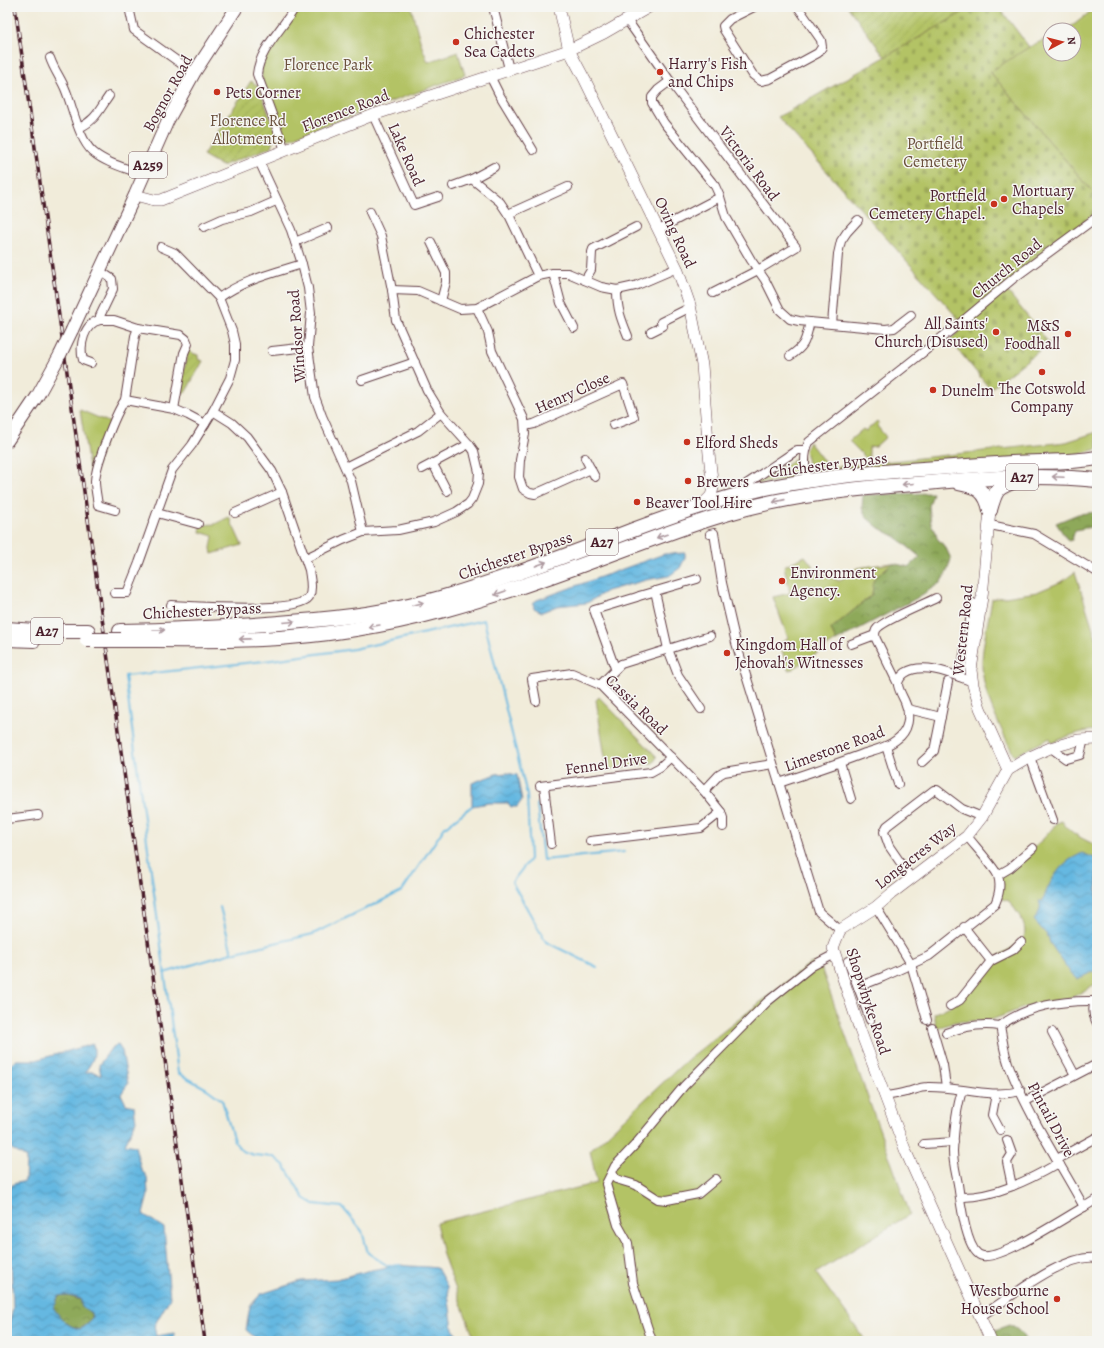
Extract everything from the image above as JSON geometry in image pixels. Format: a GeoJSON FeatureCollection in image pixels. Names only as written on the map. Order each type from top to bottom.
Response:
{"type":"FeatureCollection","features":[{"type":"Feature","properties":{"kind":"highway","name":"Chichester Bypass"},"geometry":{"type":"LineString","coordinates":[[120,635],[166,630],[263,625],[341,618],[403,608],[488,583],[704,504],[731,496],[778,486],[879,474],[1097,458]]}},
{"type":"Feature","properties":{"kind":"highway","name":"Chichester Bypass"},"geometry":{"type":"LineString","coordinates":[[7,639],[37,640],[120,635],[263,639],[376,626],[444,610],[491,596],[734,511],[797,497],[878,486],[947,481],[1049,476],[1097,480]]}},
{"type":"Feature","properties":{"kind":"highway"},"geometry":{"type":"LineString","coordinates":[[990,510],[995,495],[1001,486],[1023,477]]}},
{"type":"Feature","properties":{"kind":"highway"},"geometry":{"type":"LineString","coordinates":[[947,481],[973,486],[980,490],[986,497],[990,510]]}},
{"type":"Feature","properties":{"kind":"highway","name":"Chichester Bypass"},"geometry":{"type":"LineString","coordinates":[[7,629],[87,636]]}},
{"type":"Feature","properties":{"kind":"main road","name":"Bognor Road"},"geometry":{"type":"LineString","coordinates":[[7,441],[38,395],[60,355],[135,195],[168,120],[194,73],[237,7]]}},
{"type":"Feature","properties":{"kind":"main road","name":"Oving Road"},"geometry":{"type":"LineString","coordinates":[[559,7],[569,50],[659,229],[677,268],[691,307],[699,343],[703,373],[713,486]]}},
{"type":"Feature","properties":{"kind":"main road","name":"Florence Road"},"geometry":{"type":"LineString","coordinates":[[135,195],[154,200],[161,200],[373,115],[569,50],[604,33],[649,7]]}},
{"type":"Feature","properties":{"kind":"main road"},"geometry":{"type":"LineString","coordinates":[[713,486],[717,492],[731,496]]}},
{"type":"Feature","properties":{"kind":"main road"},"geometry":{"type":"LineString","coordinates":[[704,504],[712,494],[713,486]]}},
{"type":"Feature","properties":{"kind":"main road","name":"Western Road"},"geometry":{"type":"LineString","coordinates":[[990,510],[990,525],[981,604],[972,655],[971,670],[980,708],[1008,770]]}},
{"type":"Feature","properties":{"kind":"main road"},"geometry":{"type":"LineString","coordinates":[[1008,770],[1030,757],[1051,748],[1084,739],[1097,739]]}},
{"type":"Feature","properties":{"kind":"main road","name":"Longacres Way"},"geometry":{"type":"LineString","coordinates":[[840,930],[876,907],[911,878],[967,836],[982,817],[1008,770]]}},
{"type":"Feature","properties":{"kind":"main road","name":"Shopwhyke Road"},"geometry":{"type":"LineString","coordinates":[[840,930],[833,948],[860,1030],[920,1183],[991,1341]]}},
{"type":"Feature","properties":{"kind":"street"},"geometry":{"type":"LineString","coordinates":[[129,7],[134,30],[194,73]]}},
{"type":"Feature","properties":{"kind":"street"},"geometry":{"type":"LineString","coordinates":[[285,150],[257,74],[258,65],[263,54],[294,7]]}},
{"type":"Feature","properties":{"kind":"street"},"geometry":{"type":"LineString","coordinates":[[493,7],[509,69]]}},
{"type":"Feature","properties":{"kind":"street"},"geometry":{"type":"LineString","coordinates":[[754,7],[744,9],[723,26],[724,30],[753,75],[761,81],[818,53],[822,48],[822,40],[798,7]]}},
{"type":"Feature","properties":{"kind":"street","name":"Victoria Road"},"geometry":{"type":"LineString","coordinates":[[626,20],[670,81],[796,247],[758,270],[714,293]]}},
{"type":"Feature","properties":{"kind":"street"},"geometry":{"type":"LineString","coordinates":[[50,58],[54,70],[66,89],[84,140],[92,151],[102,158],[144,175]]}},
{"type":"Feature","properties":{"kind":"street"},"geometry":{"type":"LineString","coordinates":[[490,76],[499,94],[533,150]]}},
{"type":"Feature","properties":{"kind":"street"},"geometry":{"type":"LineString","coordinates":[[670,81],[658,90],[652,98],[652,103],[664,123],[710,179],[720,196],[726,217],[765,280],[780,310],[790,319],[885,329],[894,328],[912,315]]}},
{"type":"Feature","properties":{"kind":"street"},"geometry":{"type":"LineString","coordinates":[[80,128],[89,124],[94,119],[109,96]]}},
{"type":"Feature","properties":{"kind":"street","name":"Lake Road"},"geometry":{"type":"LineString","coordinates":[[373,115],[414,204],[438,197]]}},
{"type":"Feature","properties":{"kind":"street","name":"Windsor Road"},"geometry":{"type":"LineString","coordinates":[[259,161],[290,230],[302,264],[308,288],[311,313],[308,347],[315,397],[345,467],[355,497],[363,532]]}},
{"type":"Feature","properties":{"kind":"street"},"geometry":{"type":"LineString","coordinates":[[453,186],[472,179],[494,167]]}},
{"type":"Feature","properties":{"kind":"street"},"geometry":{"type":"LineString","coordinates":[[472,179],[500,202],[509,216],[538,276]]}},
{"type":"Feature","properties":{"kind":"street"},"geometry":{"type":"LineString","coordinates":[[509,216],[568,187]]}},
{"type":"Feature","properties":{"kind":"street"},"geometry":{"type":"LineString","coordinates":[[659,229],[720,196]]}},
{"type":"Feature","properties":{"kind":"street"},"geometry":{"type":"LineString","coordinates":[[204,227],[222,219],[251,212],[276,201]]}},
{"type":"Feature","properties":{"kind":"street"},"geometry":{"type":"LineString","coordinates":[[306,558],[363,532],[398,530],[434,522],[456,512],[468,504],[472,499],[478,484],[479,472],[476,457],[469,444],[441,413],[427,390],[396,320],[392,290],[381,236],[370,212]]}},
{"type":"Feature","properties":{"kind":"street","name":"Church Road"},"geometry":{"type":"LineString","coordinates":[[745,485],[797,450],[805,450],[809,442],[959,324],[1014,278],[1097,216]]}},
{"type":"Feature","properties":{"kind":"street"},"geometry":{"type":"LineString","coordinates":[[832,324],[837,265],[841,241],[858,220]]}},
{"type":"Feature","properties":{"kind":"street"},"geometry":{"type":"LineString","coordinates":[[585,280],[590,270],[593,249],[636,226]]}},
{"type":"Feature","properties":{"kind":"street"},"geometry":{"type":"LineString","coordinates":[[295,242],[328,228]]}},
{"type":"Feature","properties":{"kind":"street"},"geometry":{"type":"LineString","coordinates":[[431,242],[446,273],[446,282],[441,300]]}},
{"type":"Feature","properties":{"kind":"street"},"geometry":{"type":"LineString","coordinates":[[114,593],[127,593],[172,470],[192,444],[213,411],[230,378],[235,360],[235,344],[232,331],[219,298],[175,253],[161,247]]}},
{"type":"Feature","properties":{"kind":"street"},"geometry":{"type":"LineString","coordinates":[[219,298],[229,291],[246,283],[302,264]]}},
{"type":"Feature","properties":{"kind":"street"},"geometry":{"type":"LineString","coordinates":[[392,290],[418,291],[441,300],[460,310],[477,308],[538,276],[568,273],[601,286],[617,290],[635,286],[677,268]]}},
{"type":"Feature","properties":{"kind":"street"},"geometry":{"type":"LineString","coordinates":[[100,271],[112,279],[113,285],[113,289],[100,316],[100,320]]}},
{"type":"Feature","properties":{"kind":"street"},"geometry":{"type":"LineString","coordinates":[[552,274],[561,303],[574,328]]}},
{"type":"Feature","properties":{"kind":"street"},"geometry":{"type":"LineString","coordinates":[[617,290],[619,315],[628,336]]}},
{"type":"Feature","properties":{"kind":"street"},"geometry":{"type":"LineString","coordinates":[[651,332],[663,326],[661,322],[691,307]]}},
{"type":"Feature","properties":{"kind":"street"},"geometry":{"type":"LineString","coordinates":[[477,308],[488,332],[494,356],[522,414],[524,426],[524,446],[520,460],[519,477],[523,489],[526,492],[535,494],[593,473],[586,458]]}},
{"type":"Feature","properties":{"kind":"street"},"geometry":{"type":"LineString","coordinates":[[91,363],[83,360],[82,346],[88,328],[94,322],[100,320],[114,320],[138,328],[180,335],[186,339],[188,344],[184,353],[174,409]]}},
{"type":"Feature","properties":{"kind":"street"},"geometry":{"type":"LineString","coordinates":[[790,356],[801,348],[806,339],[810,322]]}},
{"type":"Feature","properties":{"kind":"street"},"geometry":{"type":"LineString","coordinates":[[115,510],[98,505],[95,481],[97,468],[112,426],[119,408],[125,400],[135,336],[138,328]]}},
{"type":"Feature","properties":{"kind":"street"},"geometry":{"type":"LineString","coordinates":[[272,351],[308,347]]}},
{"type":"Feature","properties":{"kind":"street"},"geometry":{"type":"LineString","coordinates":[[362,380],[415,362]]}},
{"type":"Feature","properties":{"kind":"street","name":"Henry Close"},"geometry":{"type":"LineString","coordinates":[[524,426],[534,424],[623,384],[634,418],[614,425]]}},
{"type":"Feature","properties":{"kind":"street"},"geometry":{"type":"LineString","coordinates":[[125,400],[174,409],[205,424]]}},
{"type":"Feature","properties":{"kind":"street"},"geometry":{"type":"LineString","coordinates":[[171,605],[260,608],[297,604],[309,597],[311,584],[306,558],[282,492],[272,471],[247,437],[232,423],[213,411]]}},
{"type":"Feature","properties":{"kind":"street"},"geometry":{"type":"LineString","coordinates":[[345,467],[418,431],[441,413]]}},
{"type":"Feature","properties":{"kind":"street"},"geometry":{"type":"LineString","coordinates":[[422,469],[469,444]]}},
{"type":"Feature","properties":{"kind":"street"},"geometry":{"type":"LineString","coordinates":[[805,450],[807,482]]}},
{"type":"Feature","properties":{"kind":"street"},"geometry":{"type":"LineString","coordinates":[[433,464],[448,491]]}},
{"type":"Feature","properties":{"kind":"street"},"geometry":{"type":"LineString","coordinates":[[235,513],[282,492]]}},
{"type":"Feature","properties":{"kind":"street"},"geometry":{"type":"LineString","coordinates":[[157,513],[198,524]]}},
{"type":"Feature","properties":{"kind":"street"},"geometry":{"type":"LineString","coordinates":[[990,525],[1034,534],[1097,572]]}},
{"type":"Feature","properties":{"kind":"street","name":"Shopwhyke Road"},"geometry":{"type":"LineString","coordinates":[[710,534],[714,533],[729,616],[819,912],[840,930]]}},
{"type":"Feature","properties":{"kind":"street"},"geometry":{"type":"LineString","coordinates":[[615,668],[594,610],[697,579]]}},
{"type":"Feature","properties":{"kind":"street"},"geometry":{"type":"LineString","coordinates":[[655,591],[668,649],[678,675],[701,709]]}},
{"type":"Feature","properties":{"kind":"street"},"geometry":{"type":"LineString","coordinates":[[852,644],[875,634],[876,630],[881,625],[936,598]]}},
{"type":"Feature","properties":{"kind":"street"},"geometry":{"type":"LineString","coordinates":[[960,677],[973,603]]}},
{"type":"Feature","properties":{"kind":"street"},"geometry":{"type":"LineString","coordinates":[[875,634],[908,709],[941,717]]}},
{"type":"Feature","properties":{"kind":"street"},"geometry":{"type":"LineString","coordinates":[[600,685],[620,664],[710,636]]}},
{"type":"Feature","properties":{"kind":"street"},"geometry":{"type":"LineString","coordinates":[[898,684],[904,674],[910,670],[921,669],[939,670],[973,682]]}},
{"type":"Feature","properties":{"kind":"street","name":"Cassia Road"},"geometry":{"type":"LineString","coordinates":[[536,701],[532,679],[572,673],[600,685],[704,790],[721,812],[723,826]]}},
{"type":"Feature","properties":{"kind":"street"},"geometry":{"type":"LineString","coordinates":[[922,762],[934,751],[948,682]]}},
{"type":"Feature","properties":{"kind":"street","name":"Limestone Road"},"geometry":{"type":"LineString","coordinates":[[779,783],[840,763],[896,741],[906,728],[908,721],[908,709]]}},
{"type":"Feature","properties":{"kind":"street"},"geometry":{"type":"LineString","coordinates":[[1051,748],[1066,759],[1080,755],[1084,739]]}},
{"type":"Feature","properties":{"kind":"street"},"geometry":{"type":"LineString","coordinates":[[886,746],[898,784]]}},
{"type":"Feature","properties":{"kind":"street","name":"Fennel Drive"},"geometry":{"type":"LineString","coordinates":[[551,844],[542,786],[651,772],[660,767],[670,757]]}},
{"type":"Feature","properties":{"kind":"street"},"geometry":{"type":"LineString","coordinates":[[1030,757],[1053,820]]}},
{"type":"Feature","properties":{"kind":"street"},"geometry":{"type":"LineString","coordinates":[[840,763],[851,799]]}},
{"type":"Feature","properties":{"kind":"street"},"geometry":{"type":"LineString","coordinates":[[704,790],[724,772],[773,764]]}},
{"type":"Feature","properties":{"kind":"street"},"geometry":{"type":"LineString","coordinates":[[911,878],[889,846],[884,832],[887,826],[934,790],[937,790],[962,809],[982,817]]}},
{"type":"Feature","properties":{"kind":"street"},"geometry":{"type":"LineString","coordinates":[[590,841],[701,828],[721,812]]}},
{"type":"Feature","properties":{"kind":"street"},"geometry":{"type":"LineString","coordinates":[[7,819],[38,815]]}},
{"type":"Feature","properties":{"kind":"street"},"geometry":{"type":"LineString","coordinates":[[858,987],[929,956],[994,904],[998,898],[1000,888],[998,875],[967,836]]}},
{"type":"Feature","properties":{"kind":"street"},"geometry":{"type":"LineString","coordinates":[[998,875],[1010,868],[1033,848]]}},
{"type":"Feature","properties":{"kind":"street"},"geometry":{"type":"LineString","coordinates":[[876,907],[911,964],[928,1020]]}},
{"type":"Feature","properties":{"kind":"street"},"geometry":{"type":"LineString","coordinates":[[964,928],[991,961]]}},
{"type":"Feature","properties":{"kind":"street"},"geometry":{"type":"LineString","coordinates":[[950,1006],[960,1000],[991,961],[1013,950],[1021,942]]}},
{"type":"Feature","properties":{"kind":"street"},"geometry":{"type":"LineString","coordinates":[[652,1341],[633,1283],[628,1243],[618,1224],[606,1184],[615,1166],[634,1146],[684,1086],[767,1002],[812,966],[835,954]]}},
{"type":"Feature","properties":{"kind":"street"},"geometry":{"type":"LineString","coordinates":[[848,961],[870,1020]]}},
{"type":"Feature","properties":{"kind":"street"},"geometry":{"type":"LineString","coordinates":[[946,1033],[970,1026],[1000,1026],[1008,1020],[1020,1015],[1048,1006],[1078,1001],[1096,1000],[1093,1008],[1094,1018],[1097,1024]]}},
{"type":"Feature","properties":{"kind":"street","name":"Pintail Drive"},"geometry":{"type":"LineString","coordinates":[[1000,1026],[1010,1068],[1026,1101],[1084,1207]]}},
{"type":"Feature","properties":{"kind":"street"},"geometry":{"type":"LineString","coordinates":[[932,1028],[942,1062],[946,1087]]}},
{"type":"Feature","properties":{"kind":"street"},"geometry":{"type":"LineString","coordinates":[[1052,1032],[1075,1075]]}},
{"type":"Feature","properties":{"kind":"street"},"geometry":{"type":"LineString","coordinates":[[1026,1101],[1097,1064]]}},
{"type":"Feature","properties":{"kind":"street"},"geometry":{"type":"LineString","coordinates":[[885,1096],[923,1087],[946,1087],[962,1091],[996,1094],[1021,1091]]}},
{"type":"Feature","properties":{"kind":"street"},"geometry":{"type":"LineString","coordinates":[[962,1091],[958,1102],[955,1122],[954,1165],[964,1222],[974,1249],[979,1254],[983,1256],[1012,1249],[1097,1199]]}},
{"type":"Feature","properties":{"kind":"street"},"geometry":{"type":"LineString","coordinates":[[996,1094],[992,1115],[1000,1130]]}},
{"type":"Feature","properties":{"kind":"street"},"geometry":{"type":"LineString","coordinates":[[960,1197],[980,1195],[1012,1186],[1033,1178],[1097,1137]]}},
{"type":"Feature","properties":{"kind":"street"},"geometry":{"type":"LineString","coordinates":[[1007,1140],[1012,1154],[1007,1162],[1012,1186]]}},
{"type":"Feature","properties":{"kind":"street"},"geometry":{"type":"LineString","coordinates":[[924,1144],[954,1142]]}},
{"type":"Feature","properties":{"kind":"street"},"geometry":{"type":"LineString","coordinates":[[612,1173],[616,1179],[636,1185],[658,1199],[667,1200],[698,1194],[716,1179]]}},
{"type":"Feature","properties":{"kind":"street"},"geometry":{"type":"LineString","coordinates":[[981,1316],[1042,1275],[1072,1261],[1091,1257],[1097,1258]]}},
{"type":"Feature","properties":{"kind":"green space","name":"Florence Park"},"geometry":{"type":"Polygon","coordinates":[[[302,7],[411,7],[421,44],[428,62],[458,52],[465,75],[285,140],[262,79],[261,69],[265,59],[295,9],[302,7]]]}},
{"type":"Feature","properties":{"kind":"green space"},"geometry":{"type":"Polygon","coordinates":[[[848,7],[972,7],[885,57],[848,7]]]}},
{"type":"Feature","properties":{"kind":"green space","name":"Portfield Cemetery"},"geometry":{"type":"Polygon","coordinates":[[[972,7],[999,7],[1029,47],[990,72],[1097,197],[1097,212],[1004,287],[1049,343],[990,389],[950,340],[964,325],[778,117],[972,7]]]}},
{"type":"Feature","properties":{"kind":"green space"},"geometry":{"type":"Polygon","coordinates":[[[1096,7],[1097,8],[1097,197],[989,71],[1042,41],[1042,62],[1082,62],[1082,22],[1077,22],[1096,7]]]}},
{"type":"Feature","properties":{"kind":"green space","name":"Florence Rd Allotments"},"geometry":{"type":"Polygon","coordinates":[[[251,81],[259,87],[276,133],[271,147],[222,166],[203,155],[251,81]]]}},
{"type":"Feature","properties":{"kind":"green space"},"geometry":{"type":"Polygon","coordinates":[[[188,349],[192,353],[198,355],[198,359],[203,361],[185,393],[180,393],[188,349]]]}},
{"type":"Feature","properties":{"kind":"green space"},"geometry":{"type":"Polygon","coordinates":[[[80,410],[111,423],[94,473],[90,474],[80,410]]]}},
{"type":"Feature","properties":{"kind":"green space"},"geometry":{"type":"Polygon","coordinates":[[[877,421],[879,424],[877,426],[886,437],[876,446],[869,447],[869,458],[867,459],[849,441],[863,429],[866,431],[877,421]]]}},
{"type":"Feature","properties":{"kind":"green space"},"geometry":{"type":"Polygon","coordinates":[[[1097,432],[1097,449],[1077,455],[814,476],[810,473],[805,450],[809,442],[829,468],[1066,442],[1097,432]]]}},
{"type":"Feature","properties":{"kind":"green space"},"geometry":{"type":"Polygon","coordinates":[[[802,457],[803,472],[801,477],[744,487],[767,477],[794,460],[802,457]]]}},
{"type":"Feature","properties":{"kind":"green space"},"geometry":{"type":"Polygon","coordinates":[[[933,493],[929,506],[931,524],[935,530],[937,538],[946,548],[951,559],[947,572],[940,583],[917,598],[836,641],[831,629],[872,595],[874,579],[892,563],[909,567],[920,557],[896,537],[879,528],[867,518],[862,508],[863,495],[933,493]]]}},
{"type":"Feature","properties":{"kind":"green space"},"geometry":{"type":"Polygon","coordinates":[[[1097,512],[1097,526],[1075,530],[1072,540],[1068,541],[1056,523],[1078,514],[1097,512]]]}},
{"type":"Feature","properties":{"kind":"green space"},"geometry":{"type":"Polygon","coordinates":[[[229,517],[242,545],[212,554],[211,548],[213,536],[200,532],[201,525],[215,524],[229,517]]]}},
{"type":"Feature","properties":{"kind":"green space"},"geometry":{"type":"Polygon","coordinates":[[[805,556],[815,569],[839,581],[857,568],[892,563],[874,579],[872,595],[831,629],[836,641],[793,669],[788,670],[780,644],[788,638],[773,597],[790,593],[784,566],[805,556]]]}},
{"type":"Feature","properties":{"kind":"green space"},"geometry":{"type":"Polygon","coordinates":[[[1075,572],[1097,641],[1097,730],[1074,734],[1052,743],[1050,738],[1014,756],[992,709],[983,673],[982,660],[992,599],[1037,592],[1063,581],[1075,572]]]}},
{"type":"Feature","properties":{"kind":"green space"},"geometry":{"type":"Polygon","coordinates":[[[599,697],[657,757],[653,763],[607,770],[596,700],[599,697]]]}},
{"type":"Feature","properties":{"kind":"green space"},"geometry":{"type":"Polygon","coordinates":[[[1062,821],[1073,833],[1097,846],[1097,983],[1073,997],[1026,1007],[991,1020],[954,1022],[937,1029],[934,1014],[950,1006],[991,961],[1021,942],[1025,932],[1024,926],[1019,915],[1009,901],[998,898],[998,875],[1024,857],[1057,823],[1062,821]]]}},
{"type":"Feature","properties":{"kind":"green space"},"geometry":{"type":"Polygon","coordinates":[[[819,962],[910,1214],[816,1273],[866,1341],[475,1341],[443,1255],[436,1223],[597,1183],[590,1151],[687,1060],[809,964],[819,962]]]}},
{"type":"Feature","properties":{"kind":"green space"},"geometry":{"type":"Polygon","coordinates":[[[65,1295],[81,1300],[81,1304],[89,1310],[91,1314],[92,1319],[80,1329],[68,1324],[52,1307],[56,1304],[58,1296],[65,1295]]]}},
{"type":"Feature","properties":{"kind":"green space"},"geometry":{"type":"Polygon","coordinates":[[[1009,1325],[1019,1331],[1026,1341],[998,1341],[995,1330],[1009,1325]]]}},
{"type":"Feature","properties":{"kind":"water"},"geometry":{"type":"Polygon","coordinates":[[[685,553],[685,558],[680,568],[669,576],[646,580],[607,591],[587,603],[557,606],[542,612],[534,608],[533,603],[537,600],[664,554],[685,553]]]}},
{"type":"Feature","properties":{"kind":"water"},"geometry":{"type":"Polygon","coordinates":[[[507,773],[517,775],[522,800],[517,807],[511,807],[508,803],[489,803],[472,806],[472,783],[496,774],[507,773]]]}},
{"type":"Feature","properties":{"kind":"water"},"geometry":{"type":"Polygon","coordinates":[[[1082,853],[1097,859],[1097,970],[1077,979],[1072,975],[1050,943],[1048,936],[1046,936],[1047,935],[1034,920],[1040,911],[1039,901],[1043,901],[1056,874],[1068,861],[1082,853]]]}},
{"type":"Feature","properties":{"kind":"water"},"geometry":{"type":"Polygon","coordinates":[[[93,1044],[93,1059],[85,1072],[94,1072],[101,1076],[99,1065],[112,1047],[118,1045],[122,1051],[128,1084],[121,1094],[126,1104],[134,1106],[136,1121],[125,1144],[135,1146],[141,1169],[147,1177],[148,1195],[143,1214],[164,1228],[170,1298],[154,1326],[156,1336],[174,1333],[175,1341],[7,1341],[7,1331],[13,1309],[10,1234],[7,1231],[7,1210],[9,1205],[7,1205],[7,1192],[13,1184],[25,1181],[26,1158],[7,1146],[7,1067],[17,1060],[36,1060],[93,1044]],[[65,1295],[58,1296],[56,1304],[53,1307],[64,1321],[76,1328],[81,1329],[92,1319],[90,1311],[82,1308],[81,1299],[65,1295]]]}},
{"type":"Feature","properties":{"kind":"water"},"geometry":{"type":"Polygon","coordinates":[[[400,1265],[437,1268],[447,1286],[453,1329],[462,1341],[259,1341],[246,1330],[250,1306],[261,1294],[301,1281],[337,1279],[371,1270],[400,1265]]]}},
{"type":"Feature","properties":{"kind":"waterway"},"geometry":{"type":"LineString","coordinates":[[400,1265],[388,1266],[368,1253],[362,1231],[342,1207],[314,1204],[304,1198],[284,1165],[274,1157],[254,1155],[242,1151],[234,1141],[222,1100],[207,1089],[178,1073],[125,676],[264,661],[354,649],[484,620],[527,795],[530,859],[512,882],[546,942],[597,967]]}},
{"type":"Feature","properties":{"kind":"waterway"},"geometry":{"type":"LineString","coordinates":[[537,803],[543,860],[624,852]]}},
{"type":"Feature","properties":{"kind":"waterway"},"geometry":{"type":"LineString","coordinates":[[164,973],[232,953],[313,934],[402,891],[445,827],[472,806]]}},
{"type":"Feature","properties":{"kind":"waterway"},"geometry":{"type":"LineString","coordinates":[[220,907],[232,953]]}},
{"type":"Feature","properties":{"kind":"railway"},"geometry":{"type":"LineString","coordinates":[[15,7],[205,1341]]}},
{"type":"Feature","properties":{"kind":"place","name":"Chichester Sea Cadets"},"geometry":{"type":"Point","coordinates":[456,42]}},
{"type":"Feature","properties":{"kind":"place","name":"Harry's Fish and Chips"},"geometry":{"type":"Point","coordinates":[660,72]}},
{"type":"Feature","properties":{"kind":"place","name":"Pets Corner"},"geometry":{"type":"Point","coordinates":[217,92]}},
{"type":"Feature","properties":{"kind":"place","name":"Mortuary Chapels"},"geometry":{"type":"Point","coordinates":[1004,199]}},
{"type":"Feature","properties":{"kind":"place","name":"Portfield Cemetery Chapel."},"geometry":{"type":"Point","coordinates":[994,204]}},
{"type":"Feature","properties":{"kind":"place","name":"All Saints' Church (Disused)"},"geometry":{"type":"Point","coordinates":[996,332]}},
{"type":"Feature","properties":{"kind":"place","name":"M&S Foodhall"},"geometry":{"type":"Point","coordinates":[1068,334]}},
{"type":"Feature","properties":{"kind":"place","name":"The Cotswold Company"},"geometry":{"type":"Point","coordinates":[1042,372]}},
{"type":"Feature","properties":{"kind":"place","name":"Dunelm"},"geometry":{"type":"Point","coordinates":[933,390]}},
{"type":"Feature","properties":{"kind":"place","name":"Elford Sheds"},"geometry":{"type":"Point","coordinates":[687,442]}},
{"type":"Feature","properties":{"kind":"place","name":"Brewers"},"geometry":{"type":"Point","coordinates":[688,481]}},
{"type":"Feature","properties":{"kind":"place","name":"Beaver Tool Hire"},"geometry":{"type":"Point","coordinates":[637,502]}},
{"type":"Feature","properties":{"kind":"place","name":"Environment Agency."},"geometry":{"type":"Point","coordinates":[782,581]}},
{"type":"Feature","properties":{"kind":"place","name":"Kingdom Hall of Jehovah's Witnesses"},"geometry":{"type":"Point","coordinates":[727,653]}},
{"type":"Feature","properties":{"kind":"place","name":"Westbourne House School"},"geometry":{"type":"Point","coordinates":[1057,1299]}}]}
